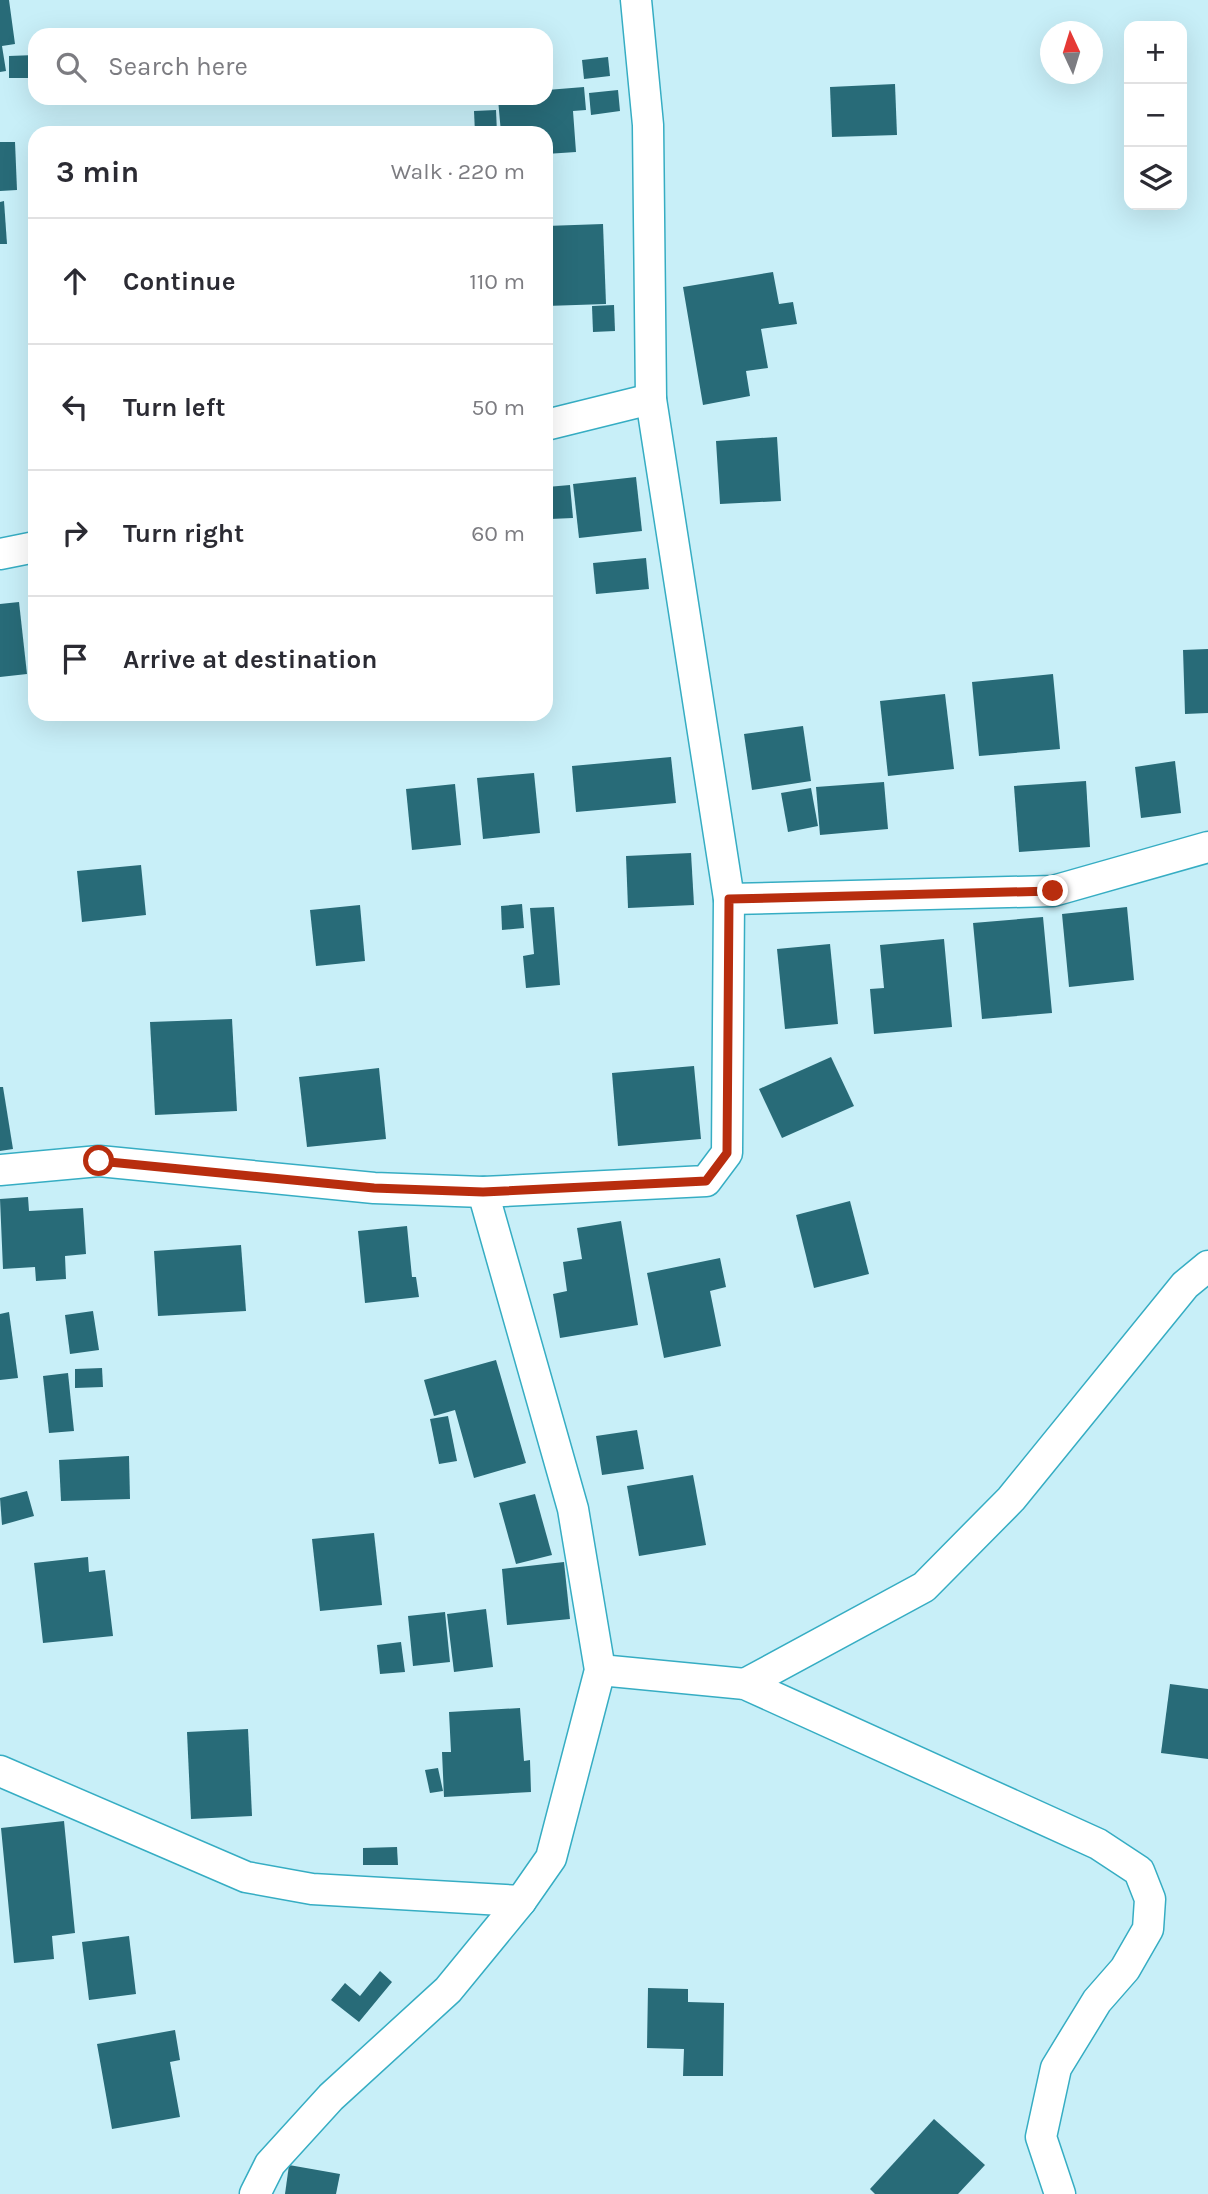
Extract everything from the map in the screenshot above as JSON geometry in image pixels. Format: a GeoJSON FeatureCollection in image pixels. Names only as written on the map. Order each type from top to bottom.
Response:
{"type":"FeatureCollection","features":[{"type":"Feature","properties":{"kind":"street"},"geometry":{"type":"LineString","coordinates":[[0,1170],[99,1161],[374,1188],[483,1192],[706,1181],[727,1153],[729,899],[652,399],[648,125],[636,0]]}},
{"type":"Feature","properties":{"kind":"street"},"geometry":{"type":"LineString","coordinates":[[553,423],[652,399]]}},
{"type":"Feature","properties":{"kind":"street"},"geometry":{"type":"LineString","coordinates":[[0,554],[28,548]]}},
{"type":"Feature","properties":{"kind":"street"},"geometry":{"type":"LineString","coordinates":[[729,899],[1053,891],[1208,847]]}},
{"type":"Feature","properties":{"kind":"street"},"geometry":{"type":"LineString","coordinates":[[255,2194],[270,2165],[331,2097],[448,1990],[521,1901],[551,1858],[600,1670],[573,1509],[483,1192]]}},
{"type":"Feature","properties":{"kind":"street"},"geometry":{"type":"LineString","coordinates":[[745,1684],[924,1587],[1011,1499],[1185,1285],[1208,1266]]}},
{"type":"Feature","properties":{"kind":"street"},"geometry":{"type":"LineString","coordinates":[[600,1670],[745,1684],[1098,1844],[1139,1871],[1150,1899],[1148,1928],[1125,1969],[1097,2001],[1056,2068],[1041,2137],[1060,2194]]}},
{"type":"Feature","properties":{"kind":"street"},"geometry":{"type":"LineString","coordinates":[[0,1770],[246,1877],[313,1888],[521,1901]]}},
{"type":"Feature","properties":{"kind":"building"},"geometry":{"type":"Polygon","coordinates":[[[0,0],[9,0],[15,44],[2,46],[6,71],[0,72],[0,0]]]}},
{"type":"Feature","properties":{"kind":"building"},"geometry":{"type":"Polygon","coordinates":[[[28,55],[28,78],[9,78],[9,56],[28,55]]]}},
{"type":"Feature","properties":{"kind":"building"},"geometry":{"type":"Polygon","coordinates":[[[608,57],[610,76],[584,79],[582,60],[608,57]]]}},
{"type":"Feature","properties":{"kind":"building"},"geometry":{"type":"Polygon","coordinates":[[[895,84],[897,135],[832,137],[830,87],[895,84]]]}},
{"type":"Feature","properties":{"kind":"building"},"geometry":{"type":"Polygon","coordinates":[[[584,87],[586,110],[573,111],[576,152],[553,154],[553,126],[500,126],[499,105],[553,105],[553,90],[584,87]]]}},
{"type":"Feature","properties":{"kind":"building"},"geometry":{"type":"Polygon","coordinates":[[[618,90],[620,111],[591,115],[589,93],[618,90]]]}},
{"type":"Feature","properties":{"kind":"building"},"geometry":{"type":"Polygon","coordinates":[[[496,110],[497,126],[475,126],[474,111],[496,110]]]}},
{"type":"Feature","properties":{"kind":"building"},"geometry":{"type":"Polygon","coordinates":[[[0,142],[15,142],[17,190],[0,191],[0,142]]]}},
{"type":"Feature","properties":{"kind":"building"},"geometry":{"type":"Polygon","coordinates":[[[4,201],[7,244],[0,244],[0,202],[4,201]]]}},
{"type":"Feature","properties":{"kind":"building"},"geometry":{"type":"Polygon","coordinates":[[[603,224],[606,304],[553,306],[553,226],[603,224]]]}},
{"type":"Feature","properties":{"kind":"building"},"geometry":{"type":"Polygon","coordinates":[[[773,272],[779,304],[793,302],[797,324],[761,329],[768,368],[746,371],[750,396],[703,405],[683,287],[773,272]]]}},
{"type":"Feature","properties":{"kind":"building"},"geometry":{"type":"Polygon","coordinates":[[[614,305],[615,331],[593,332],[592,306],[614,305]]]}},
{"type":"Feature","properties":{"kind":"building"},"geometry":{"type":"Polygon","coordinates":[[[777,437],[781,501],[720,504],[716,441],[777,437]]]}},
{"type":"Feature","properties":{"kind":"building"},"geometry":{"type":"Polygon","coordinates":[[[636,477],[642,531],[579,538],[573,484],[636,477]]]}},
{"type":"Feature","properties":{"kind":"building"},"geometry":{"type":"Polygon","coordinates":[[[570,485],[573,518],[553,519],[553,486],[570,485]]]}},
{"type":"Feature","properties":{"kind":"building"},"geometry":{"type":"Polygon","coordinates":[[[646,558],[649,589],[596,594],[593,563],[646,558]]]}},
{"type":"Feature","properties":{"kind":"building"},"geometry":{"type":"Polygon","coordinates":[[[19,602],[27,674],[0,677],[0,604],[19,602]]]}},
{"type":"Feature","properties":{"kind":"building"},"geometry":{"type":"Polygon","coordinates":[[[1208,649],[1208,713],[1185,714],[1183,650],[1208,649]]]}},
{"type":"Feature","properties":{"kind":"building"},"geometry":{"type":"Polygon","coordinates":[[[1053,674],[1060,749],[979,756],[972,682],[1053,674]]]}},
{"type":"Feature","properties":{"kind":"building"},"geometry":{"type":"Polygon","coordinates":[[[945,694],[954,769],[888,776],[880,701],[945,694]]]}},
{"type":"Feature","properties":{"kind":"building"},"geometry":{"type":"Polygon","coordinates":[[[803,726],[811,781],[752,790],[744,734],[803,726]]]}},
{"type":"Feature","properties":{"kind":"building"},"geometry":{"type":"Polygon","coordinates":[[[671,757],[676,803],[576,812],[572,766],[671,757]]]}},
{"type":"Feature","properties":{"kind":"building"},"geometry":{"type":"Polygon","coordinates":[[[1175,761],[1181,813],[1141,818],[1135,767],[1175,761]]]}},
{"type":"Feature","properties":{"kind":"building"},"geometry":{"type":"Polygon","coordinates":[[[534,773],[540,833],[483,839],[477,778],[534,773]]]}},
{"type":"Feature","properties":{"kind":"building"},"geometry":{"type":"Polygon","coordinates":[[[1086,781],[1090,847],[1019,852],[1014,786],[1086,781]]]}},
{"type":"Feature","properties":{"kind":"building"},"geometry":{"type":"Polygon","coordinates":[[[884,782],[888,829],[820,835],[816,787],[884,782]]]}},
{"type":"Feature","properties":{"kind":"building"},"geometry":{"type":"Polygon","coordinates":[[[455,784],[461,845],[412,850],[406,789],[455,784]]]}},
{"type":"Feature","properties":{"kind":"building"},"geometry":{"type":"Polygon","coordinates":[[[811,788],[818,826],[788,832],[781,793],[811,788]]]}},
{"type":"Feature","properties":{"kind":"building"},"geometry":{"type":"Polygon","coordinates":[[[691,853],[694,905],[628,908],[626,856],[691,853]]]}},
{"type":"Feature","properties":{"kind":"building"},"geometry":{"type":"Polygon","coordinates":[[[141,865],[146,915],[82,922],[77,871],[141,865]]]}},
{"type":"Feature","properties":{"kind":"building"},"geometry":{"type":"Polygon","coordinates":[[[522,904],[524,928],[502,930],[501,906],[522,904]]]}},
{"type":"Feature","properties":{"kind":"building"},"geometry":{"type":"Polygon","coordinates":[[[360,905],[365,961],[316,966],[310,910],[360,905]]]}},
{"type":"Feature","properties":{"kind":"building"},"geometry":{"type":"Polygon","coordinates":[[[554,907],[560,985],[526,988],[523,956],[534,954],[530,908],[554,907]]]}},
{"type":"Feature","properties":{"kind":"building"},"geometry":{"type":"Polygon","coordinates":[[[1127,907],[1134,980],[1069,987],[1062,914],[1127,907]]]}},
{"type":"Feature","properties":{"kind":"building"},"geometry":{"type":"Polygon","coordinates":[[[1043,917],[1052,1013],[982,1019],[973,923],[1043,917]]]}},
{"type":"Feature","properties":{"kind":"building"},"geometry":{"type":"Polygon","coordinates":[[[944,939],[952,1027],[874,1034],[870,989],[884,988],[880,945],[944,939]]]}},
{"type":"Feature","properties":{"kind":"building"},"geometry":{"type":"Polygon","coordinates":[[[830,944],[838,1024],[785,1029],[777,949],[830,944]]]}},
{"type":"Feature","properties":{"kind":"building"},"geometry":{"type":"Polygon","coordinates":[[[232,1019],[237,1111],[155,1115],[150,1022],[232,1019]]]}},
{"type":"Feature","properties":{"kind":"building"},"geometry":{"type":"Polygon","coordinates":[[[831,1057],[854,1106],[782,1138],[759,1089],[831,1057]]]}},
{"type":"Feature","properties":{"kind":"building"},"geometry":{"type":"Polygon","coordinates":[[[694,1066],[701,1139],[618,1146],[612,1073],[694,1066]]]}},
{"type":"Feature","properties":{"kind":"building"},"geometry":{"type":"Polygon","coordinates":[[[379,1068],[386,1139],[307,1147],[299,1077],[379,1068]]]}},
{"type":"Feature","properties":{"kind":"building"},"geometry":{"type":"Polygon","coordinates":[[[0,1087],[3,1087],[13,1149],[0,1151],[0,1087]]]}},
{"type":"Feature","properties":{"kind":"building"},"geometry":{"type":"Polygon","coordinates":[[[28,1197],[29,1211],[83,1208],[86,1254],[65,1256],[66,1279],[36,1281],[35,1267],[3,1269],[0,1199],[28,1197]]]}},
{"type":"Feature","properties":{"kind":"building"},"geometry":{"type":"Polygon","coordinates":[[[850,1201],[869,1274],[814,1288],[796,1215],[850,1201]]]}},
{"type":"Feature","properties":{"kind":"building"},"geometry":{"type":"Polygon","coordinates":[[[621,1221],[638,1325],[560,1338],[553,1294],[567,1291],[563,1262],[582,1259],[577,1228],[621,1221]]]}},
{"type":"Feature","properties":{"kind":"building"},"geometry":{"type":"Polygon","coordinates":[[[407,1226],[412,1277],[416,1277],[419,1297],[365,1303],[358,1231],[407,1226]]]}},
{"type":"Feature","properties":{"kind":"building"},"geometry":{"type":"Polygon","coordinates":[[[241,1245],[246,1311],[158,1316],[154,1251],[241,1245]]]}},
{"type":"Feature","properties":{"kind":"building"},"geometry":{"type":"Polygon","coordinates":[[[720,1258],[726,1287],[710,1291],[721,1346],[664,1358],[647,1273],[720,1258]]]}},
{"type":"Feature","properties":{"kind":"building"},"geometry":{"type":"Polygon","coordinates":[[[93,1311],[99,1350],[70,1354],[65,1315],[93,1311]]]}},
{"type":"Feature","properties":{"kind":"building"},"geometry":{"type":"Polygon","coordinates":[[[9,1312],[18,1378],[0,1380],[0,1314],[9,1312]]]}},
{"type":"Feature","properties":{"kind":"building"},"geometry":{"type":"Polygon","coordinates":[[[496,1360],[526,1463],[474,1478],[455,1410],[434,1416],[424,1380],[496,1360]]]}},
{"type":"Feature","properties":{"kind":"building"},"geometry":{"type":"Polygon","coordinates":[[[102,1368],[103,1387],[75,1388],[75,1369],[102,1368]]]}},
{"type":"Feature","properties":{"kind":"building"},"geometry":{"type":"Polygon","coordinates":[[[68,1373],[74,1431],[49,1433],[43,1376],[68,1373]]]}},
{"type":"Feature","properties":{"kind":"building"},"geometry":{"type":"Polygon","coordinates":[[[448,1416],[457,1461],[439,1464],[430,1419],[448,1416]]]}},
{"type":"Feature","properties":{"kind":"building"},"geometry":{"type":"Polygon","coordinates":[[[637,1430],[644,1469],[602,1475],[596,1436],[637,1430]]]}},
{"type":"Feature","properties":{"kind":"building"},"geometry":{"type":"Polygon","coordinates":[[[129,1456],[130,1499],[61,1501],[59,1460],[129,1456]]]}},
{"type":"Feature","properties":{"kind":"building"},"geometry":{"type":"Polygon","coordinates":[[[693,1475],[706,1545],[639,1556],[627,1486],[693,1475]]]}},
{"type":"Feature","properties":{"kind":"building"},"geometry":{"type":"Polygon","coordinates":[[[27,1491],[34,1516],[2,1525],[0,1498],[27,1491]]]}},
{"type":"Feature","properties":{"kind":"building"},"geometry":{"type":"Polygon","coordinates":[[[535,1494],[552,1555],[516,1564],[499,1503],[535,1494]]]}},
{"type":"Feature","properties":{"kind":"building"},"geometry":{"type":"Polygon","coordinates":[[[374,1533],[382,1605],[320,1611],[312,1539],[374,1533]]]}},
{"type":"Feature","properties":{"kind":"building"},"geometry":{"type":"Polygon","coordinates":[[[88,1557],[89,1572],[105,1570],[113,1636],[43,1643],[34,1563],[88,1557]]]}},
{"type":"Feature","properties":{"kind":"building"},"geometry":{"type":"Polygon","coordinates":[[[564,1562],[570,1619],[507,1625],[502,1569],[564,1562]]]}},
{"type":"Feature","properties":{"kind":"building"},"geometry":{"type":"Polygon","coordinates":[[[486,1609],[493,1667],[454,1672],[447,1614],[486,1609]]]}},
{"type":"Feature","properties":{"kind":"building"},"geometry":{"type":"Polygon","coordinates":[[[445,1612],[450,1662],[413,1666],[408,1616],[445,1612]]]}},
{"type":"Feature","properties":{"kind":"building"},"geometry":{"type":"Polygon","coordinates":[[[401,1642],[405,1672],[380,1674],[377,1645],[401,1642]]]}},
{"type":"Feature","properties":{"kind":"building"},"geometry":{"type":"Polygon","coordinates":[[[1170,1684],[1208,1689],[1208,1759],[1161,1753],[1170,1684]]]}},
{"type":"Feature","properties":{"kind":"building"},"geometry":{"type":"Polygon","coordinates":[[[520,1708],[524,1761],[530,1760],[531,1792],[444,1797],[442,1752],[451,1752],[449,1712],[520,1708]]]}},
{"type":"Feature","properties":{"kind":"building"},"geometry":{"type":"Polygon","coordinates":[[[248,1729],[252,1816],[191,1819],[187,1732],[248,1729]]]}},
{"type":"Feature","properties":{"kind":"building"},"geometry":{"type":"Polygon","coordinates":[[[438,1768],[443,1791],[430,1793],[425,1770],[438,1768]]]}},
{"type":"Feature","properties":{"kind":"building"},"geometry":{"type":"Polygon","coordinates":[[[64,1821],[75,1933],[52,1936],[54,1959],[14,1963],[1,1828],[64,1821]]]}},
{"type":"Feature","properties":{"kind":"building"},"geometry":{"type":"Polygon","coordinates":[[[397,1847],[398,1865],[363,1865],[363,1848],[397,1847]]]}},
{"type":"Feature","properties":{"kind":"building"},"geometry":{"type":"Polygon","coordinates":[[[129,1936],[136,1994],[89,2000],[82,1942],[129,1936]]]}},
{"type":"Feature","properties":{"kind":"building"},"geometry":{"type":"Polygon","coordinates":[[[380,1971],[392,1982],[359,2022],[331,2000],[345,1983],[360,1996],[380,1971]]]}},
{"type":"Feature","properties":{"kind":"building"},"geometry":{"type":"Polygon","coordinates":[[[648,1988],[688,1989],[688,2002],[724,2003],[723,2076],[683,2076],[684,2049],[647,2048],[648,1988]]]}},
{"type":"Feature","properties":{"kind":"building"},"geometry":{"type":"Polygon","coordinates":[[[175,2030],[180,2060],[170,2062],[180,2117],[112,2129],[97,2044],[175,2030]]]}},
{"type":"Feature","properties":{"kind":"building"},"geometry":{"type":"Polygon","coordinates":[[[934,2119],[985,2165],[958,2194],[875,2194],[870,2189],[934,2119]]]}},
{"type":"Feature","properties":{"kind":"building"},"geometry":{"type":"Polygon","coordinates":[[[289,2165],[340,2174],[336,2194],[285,2194],[289,2165]]]}},
{"type":"Feature","properties":{"kind":"route"},"geometry":{"type":"LineString","coordinates":[[99,1161],[374,1188],[483,1192],[706,1181],[727,1153],[729,899],[1053,891]]}}]}
